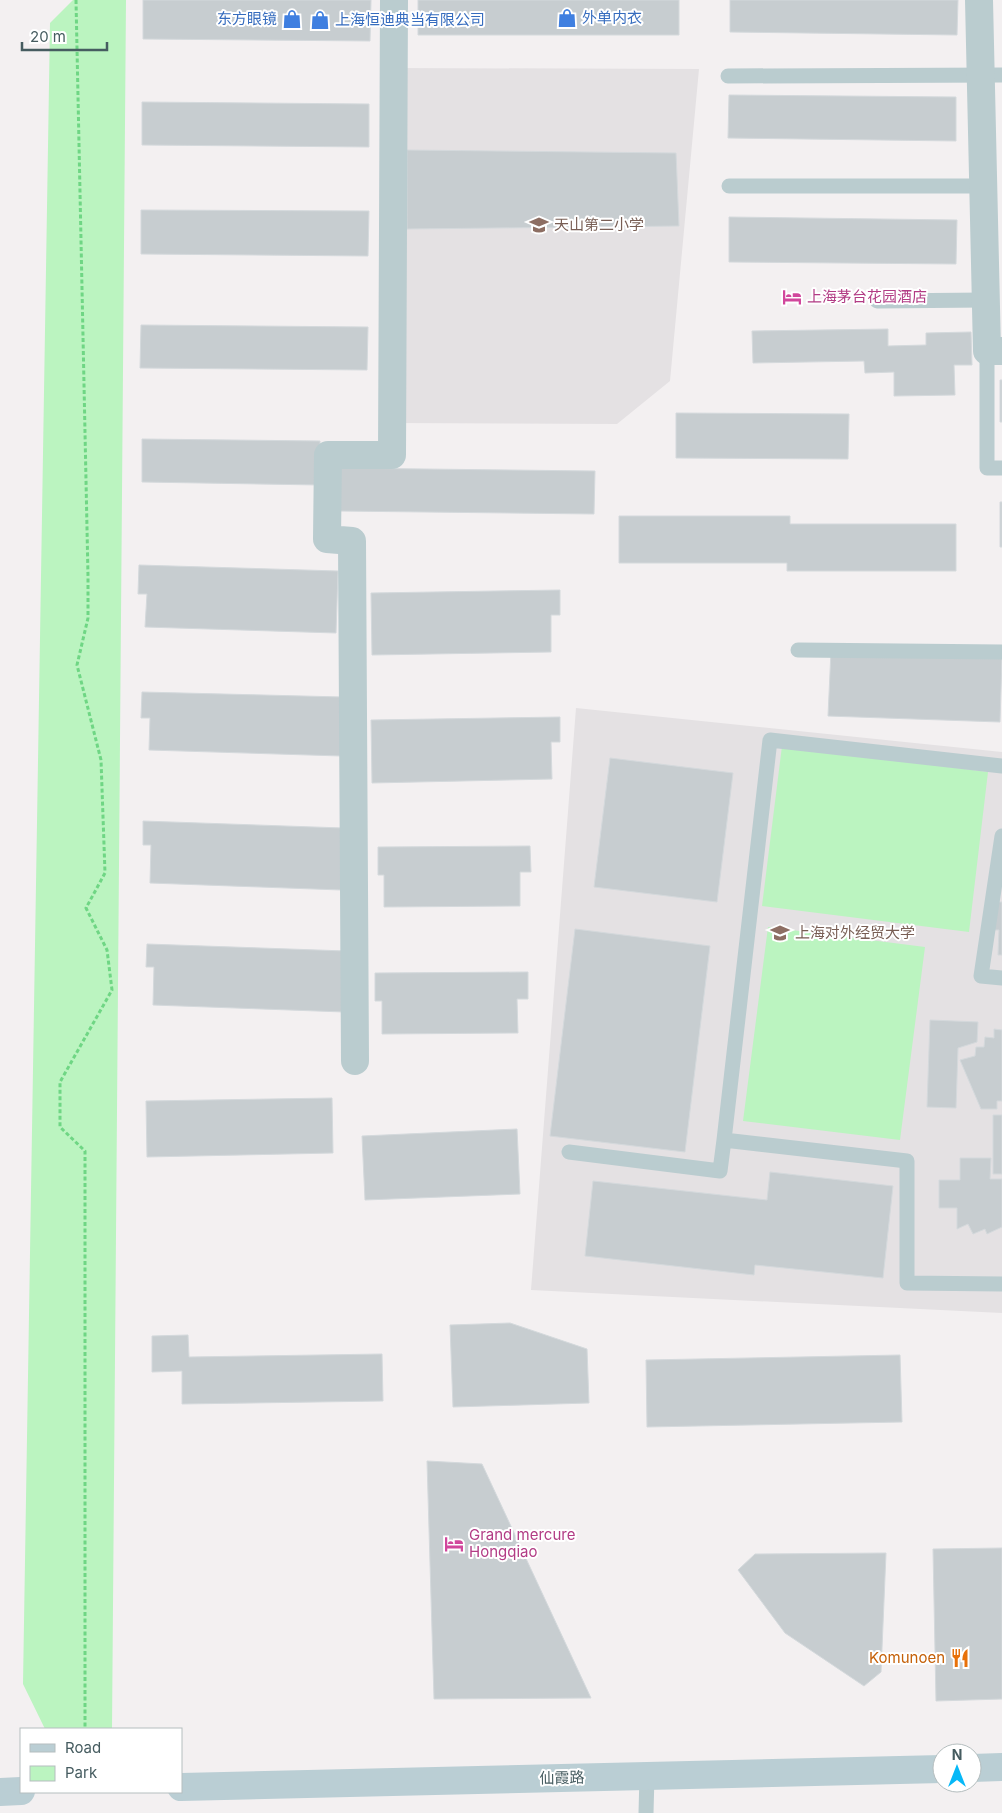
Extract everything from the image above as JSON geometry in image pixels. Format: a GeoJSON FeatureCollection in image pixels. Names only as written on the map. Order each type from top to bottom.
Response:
{"type":"FeatureCollection","features":[{"type":"Feature","properties":{"kind":"main road"},"geometry":{"type":"LineString","coordinates":[[982,1768],[1002,1767]]}},
{"type":"Feature","properties":{"kind":"main road","name":"仙霞路"},"geometry":{"type":"LineString","coordinates":[[182,1787],[932,1769]]}},
{"type":"Feature","properties":{"kind":"main road"},"geometry":{"type":"LineString","coordinates":[[0,1792],[20,1791]]}},
{"type":"Feature","properties":{"kind":"street"},"geometry":{"type":"LineString","coordinates":[[355,1061],[352,541],[327,540],[328,455],[392,455],[394,0]]}},
{"type":"Feature","properties":{"kind":"street"},"geometry":{"type":"LineString","coordinates":[[979,0],[991,75],[982,186],[986,300],[994,351]]}},
{"type":"Feature","properties":{"kind":"lane"},"geometry":{"type":"LineString","coordinates":[[728,76],[991,75]]}},
{"type":"Feature","properties":{"kind":"lane"},"geometry":{"type":"LineString","coordinates":[[729,186],[982,186]]}},
{"type":"Feature","properties":{"kind":"lane"},"geometry":{"type":"LineString","coordinates":[[877,301],[986,300]]}},
{"type":"Feature","properties":{"kind":"lane"},"geometry":{"type":"LineString","coordinates":[[994,351],[987,468],[1002,468]]}},
{"type":"Feature","properties":{"kind":"lane"},"geometry":{"type":"LineString","coordinates":[[798,650],[1002,652]]}},
{"type":"Feature","properties":{"kind":"lane"},"geometry":{"type":"LineString","coordinates":[[569,1152],[720,1171],[770,740],[1002,766]]}},
{"type":"Feature","properties":{"kind":"lane"},"geometry":{"type":"LineString","coordinates":[[1002,836],[981,976],[1002,978]]}},
{"type":"Feature","properties":{"kind":"lane"},"geometry":{"type":"LineString","coordinates":[[724,1140],[907,1160],[907,1283],[1002,1284]]}},
{"type":"Feature","properties":{"kind":"lane"},"geometry":{"type":"LineString","coordinates":[[646,1813],[647,1776]]}},
{"type":"Feature","properties":{"kind":"path"},"geometry":{"type":"LineString","coordinates":[[76,0],[88,576],[88,618],[77,665],[101,760],[105,873],[86,908],[107,950],[112,990],[60,1082],[60,1127],[86,1151],[85,1728]]}},
{"type":"Feature","properties":{"kind":"shaded area","name":"天山第二小学"},"geometry":{"type":"Polygon","coordinates":[[[394,68],[699,69],[670,381],[617,424],[392,423],[394,68]]]}},
{"type":"Feature","properties":{"kind":"shaded area","name":"上海对外经贸大学"},"geometry":{"type":"Polygon","coordinates":[[[576,708],[1002,752],[1002,1313],[531,1290],[576,708]]]}},
{"type":"Feature","properties":{"kind":"green space"},"geometry":{"type":"Polygon","coordinates":[[[73,0],[126,0],[112,1728],[45,1728],[23,1684],[50,23],[73,0]]]}},
{"type":"Feature","properties":{"kind":"green space"},"geometry":{"type":"Polygon","coordinates":[[[782,746],[988,772],[969,932],[762,906],[782,746]]]}},
{"type":"Feature","properties":{"kind":"green space"},"geometry":{"type":"Polygon","coordinates":[[[768,927],[925,947],[900,1140],[743,1121],[768,927]]]}},
{"type":"Feature","properties":{"kind":"building"},"geometry":{"type":"Polygon","coordinates":[[[143,0],[371,0],[370,41],[143,39],[143,0]]]}},
{"type":"Feature","properties":{"kind":"building"},"geometry":{"type":"Polygon","coordinates":[[[418,0],[679,0],[679,35],[418,35],[418,0]]]}},
{"type":"Feature","properties":{"kind":"building"},"geometry":{"type":"Polygon","coordinates":[[[730,0],[958,0],[957,35],[730,32],[730,0]]]}},
{"type":"Feature","properties":{"kind":"building"},"geometry":{"type":"Polygon","coordinates":[[[729,95],[956,97],[956,141],[728,138],[729,95]]]}},
{"type":"Feature","properties":{"kind":"building"},"geometry":{"type":"Polygon","coordinates":[[[142,102],[369,104],[369,147],[142,145],[142,102]]]}},
{"type":"Feature","properties":{"kind":"building"},"geometry":{"type":"Polygon","coordinates":[[[407,150],[676,153],[679,226],[407,229],[407,150]]]}},
{"type":"Feature","properties":{"kind":"building"},"geometry":{"type":"Polygon","coordinates":[[[141,210],[369,211],[368,256],[141,254],[141,210]]]}},
{"type":"Feature","properties":{"kind":"building"},"geometry":{"type":"Polygon","coordinates":[[[729,217],[957,220],[956,264],[729,262],[729,217]]]}},
{"type":"Feature","properties":{"kind":"building"},"geometry":{"type":"Polygon","coordinates":[[[141,325],[368,327],[367,370],[140,368],[141,325]]]}},
{"type":"Feature","properties":{"kind":"building"},"geometry":{"type":"Polygon","coordinates":[[[888,329],[888,346],[926,345],[926,333],[971,332],[972,365],[954,365],[955,395],[894,396],[894,372],[865,373],[864,361],[753,363],[752,331],[888,329]]]}},
{"type":"Feature","properties":{"kind":"building"},"geometry":{"type":"Polygon","coordinates":[[[1000,380],[1002,380],[1002,422],[1000,422],[1000,380]]]}},
{"type":"Feature","properties":{"kind":"building"},"geometry":{"type":"Polygon","coordinates":[[[676,413],[849,414],[848,459],[676,458],[676,413]]]}},
{"type":"Feature","properties":{"kind":"building"},"geometry":{"type":"Polygon","coordinates":[[[142,439],[320,441],[319,485],[142,482],[142,439]]]}},
{"type":"Feature","properties":{"kind":"building"},"geometry":{"type":"Polygon","coordinates":[[[339,468],[595,471],[594,514],[339,511],[339,468]]]}},
{"type":"Feature","properties":{"kind":"building"},"geometry":{"type":"Polygon","coordinates":[[[1000,502],[1002,502],[1002,547],[1000,547],[1000,502]]]}},
{"type":"Feature","properties":{"kind":"building"},"geometry":{"type":"Polygon","coordinates":[[[619,516],[790,516],[790,524],[956,524],[956,571],[787,571],[787,563],[619,563],[619,516]]]}},
{"type":"Feature","properties":{"kind":"building"},"geometry":{"type":"Polygon","coordinates":[[[139,565],[338,571],[336,633],[145,627],[147,594],[138,594],[139,565]]]}},
{"type":"Feature","properties":{"kind":"building"},"geometry":{"type":"Polygon","coordinates":[[[560,590],[560,615],[551,615],[551,652],[372,655],[371,593],[560,590]]]}},
{"type":"Feature","properties":{"kind":"building"},"geometry":{"type":"Polygon","coordinates":[[[831,651],[1002,658],[1000,722],[828,716],[831,651]]]}},
{"type":"Feature","properties":{"kind":"building"},"geometry":{"type":"Polygon","coordinates":[[[142,692],[343,697],[341,756],[149,750],[150,718],[141,718],[142,692]]]}},
{"type":"Feature","properties":{"kind":"building"},"geometry":{"type":"Polygon","coordinates":[[[560,717],[560,742],[551,742],[552,779],[372,783],[371,720],[560,717]]]}},
{"type":"Feature","properties":{"kind":"building"},"geometry":{"type":"Polygon","coordinates":[[[610,758],[733,773],[717,902],[594,887],[610,758]]]}},
{"type":"Feature","properties":{"kind":"building"},"geometry":{"type":"Polygon","coordinates":[[[143,821],[343,828],[341,890],[150,883],[151,845],[143,845],[143,821]]]}},
{"type":"Feature","properties":{"kind":"building"},"geometry":{"type":"Polygon","coordinates":[[[530,846],[531,872],[520,872],[520,906],[384,907],[384,875],[378,875],[378,847],[530,846]]]}},
{"type":"Feature","properties":{"kind":"building"},"geometry":{"type":"Polygon","coordinates":[[[993,902],[1002,902],[1002,955],[998,955],[999,930],[992,930],[993,902]]]}},
{"type":"Feature","properties":{"kind":"building"},"geometry":{"type":"Polygon","coordinates":[[[575,929],[710,946],[685,1152],[550,1136],[575,929]]]}},
{"type":"Feature","properties":{"kind":"building"},"geometry":{"type":"Polygon","coordinates":[[[147,944],[346,951],[344,1012],[153,1005],[154,967],[146,967],[147,944]]]}},
{"type":"Feature","properties":{"kind":"building"},"geometry":{"type":"Polygon","coordinates":[[[528,972],[528,999],[517,999],[518,1033],[382,1034],[382,1001],[375,1001],[375,973],[528,972]]]}},
{"type":"Feature","properties":{"kind":"building"},"geometry":{"type":"Polygon","coordinates":[[[930,1020],[978,1022],[977,1042],[958,1048],[956,1108],[927,1107],[930,1020]]]}},
{"type":"Feature","properties":{"kind":"building"},"geometry":{"type":"Polygon","coordinates":[[[994,1029],[1002,1030],[1002,1101],[997,1101],[997,1109],[981,1109],[960,1060],[975,1056],[976,1047],[984,1047],[985,1037],[994,1038],[994,1029]]]}},
{"type":"Feature","properties":{"kind":"building"},"geometry":{"type":"Polygon","coordinates":[[[332,1098],[333,1153],[147,1157],[146,1101],[332,1098]]]}},
{"type":"Feature","properties":{"kind":"building"},"geometry":{"type":"Polygon","coordinates":[[[993,1115],[1002,1115],[1002,1174],[993,1174],[993,1115]]]}},
{"type":"Feature","properties":{"kind":"building"},"geometry":{"type":"Polygon","coordinates":[[[517,1129],[520,1194],[365,1200],[362,1136],[517,1129]]]}},
{"type":"Feature","properties":{"kind":"building"},"geometry":{"type":"Polygon","coordinates":[[[960,1158],[991,1158],[990,1179],[1002,1179],[1002,1227],[987,1234],[985,1229],[973,1234],[968,1224],[957,1229],[957,1208],[939,1208],[939,1180],[960,1180],[960,1158]]]}},
{"type":"Feature","properties":{"kind":"building"},"geometry":{"type":"Polygon","coordinates":[[[770,1172],[893,1186],[883,1278],[755,1265],[754,1275],[585,1256],[593,1181],[767,1200],[770,1172]]]}},
{"type":"Feature","properties":{"kind":"building"},"geometry":{"type":"Polygon","coordinates":[[[510,1323],[587,1349],[589,1403],[453,1407],[450,1325],[510,1323]]]}},
{"type":"Feature","properties":{"kind":"building"},"geometry":{"type":"Polygon","coordinates":[[[188,1335],[189,1357],[382,1354],[383,1401],[182,1404],[182,1371],[152,1372],[152,1336],[188,1335]]]}},
{"type":"Feature","properties":{"kind":"building"},"geometry":{"type":"Polygon","coordinates":[[[900,1355],[902,1422],[647,1427],[646,1360],[900,1355]]]}},
{"type":"Feature","properties":{"kind":"building"},"geometry":{"type":"Polygon","coordinates":[[[427,1461],[482,1464],[591,1698],[434,1699],[427,1461]]]}},
{"type":"Feature","properties":{"kind":"building"},"geometry":{"type":"Polygon","coordinates":[[[1002,1548],[1002,1699],[936,1701],[933,1549],[1002,1548]]]}},
{"type":"Feature","properties":{"kind":"building"},"geometry":{"type":"Polygon","coordinates":[[[886,1553],[881,1672],[864,1686],[785,1633],[738,1570],[755,1554],[886,1553]]]}},
{"type":"Feature","properties":{"kind":"place","name":"外单内衣"},"geometry":{"type":"Point","coordinates":[567,18]}},
{"type":"Feature","properties":{"kind":"place","name":"东方眼镜"},"geometry":{"type":"Point","coordinates":[292,19]}},
{"type":"Feature","properties":{"kind":"place","name":"上海恒迪典当有限公司"},"geometry":{"type":"Point","coordinates":[320,20]}},
{"type":"Feature","properties":{"kind":"place","name":"天山第二小学"},"geometry":{"type":"Point","coordinates":[539,225]}},
{"type":"Feature","properties":{"kind":"place","name":"上海茅台花园酒店"},"geometry":{"type":"Point","coordinates":[792,297]}},
{"type":"Feature","properties":{"kind":"place","name":"上海对外经贸大学"},"geometry":{"type":"Point","coordinates":[780,933]}},
{"type":"Feature","properties":{"kind":"place","name":"Grand mercure Hongqiao"},"geometry":{"type":"Point","coordinates":[454,1544]}},
{"type":"Feature","properties":{"kind":"place","name":"Komunoen"},"geometry":{"type":"Point","coordinates":[960,1658]}}]}
